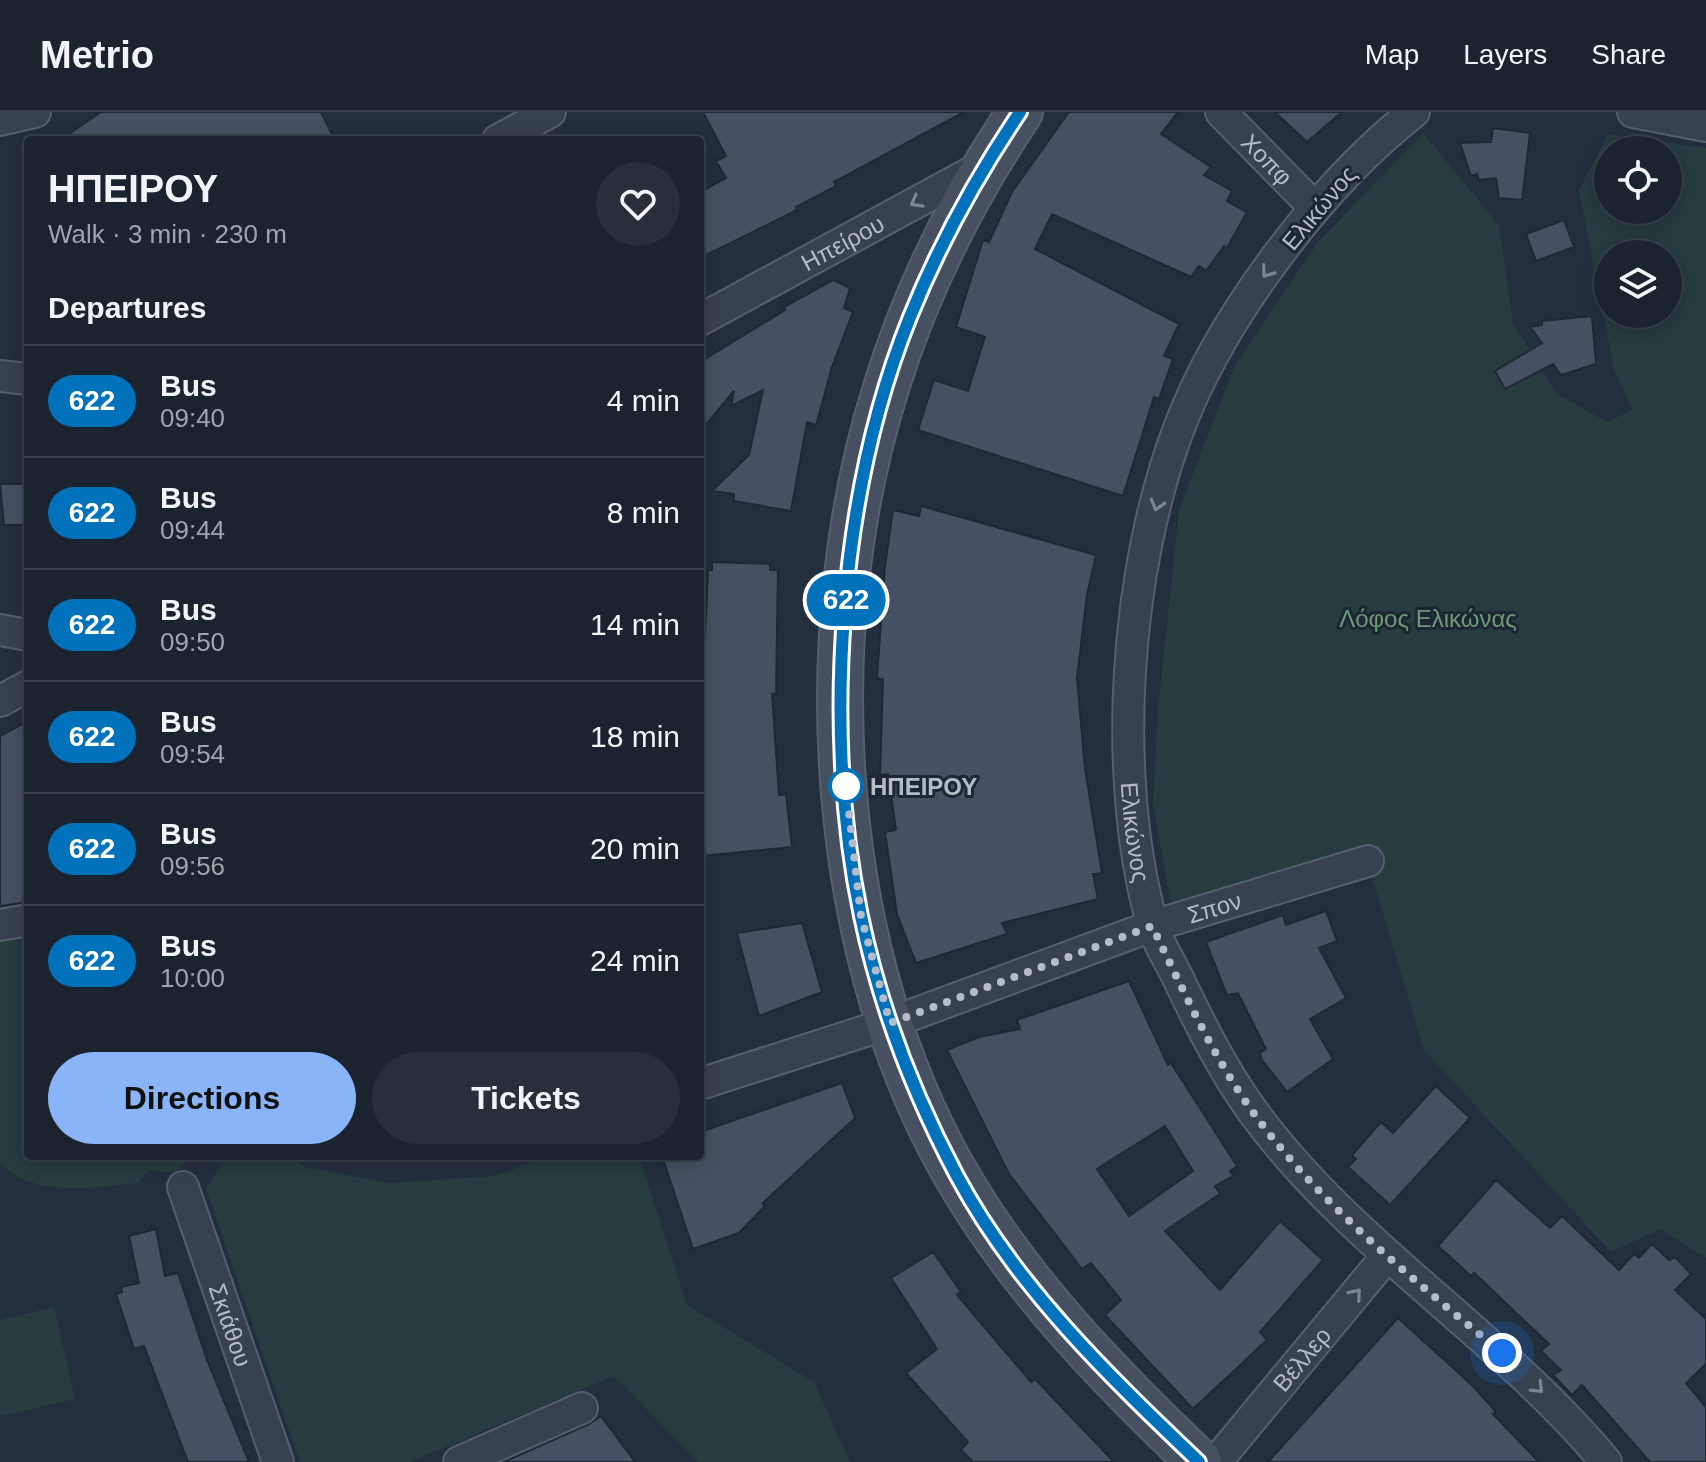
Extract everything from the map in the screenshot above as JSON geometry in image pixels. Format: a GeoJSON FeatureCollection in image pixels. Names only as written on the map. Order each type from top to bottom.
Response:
{"type":"FeatureCollection","features":[{"type":"Feature","properties":{"kind":"street"},"geometry":{"type":"LineString","coordinates":[[0,120],[35,112]]}},
{"type":"Feature","properties":{"kind":"street"},"geometry":{"type":"LineString","coordinates":[[505,136],[550,112]]}},
{"type":"Feature","properties":{"kind":"street"},"geometry":{"type":"LineString","coordinates":[[1020,112],[985,165],[930,273],[900,347],[870,450],[851,549],[842,639],[843,741],[849,832],[861,916],[890,1023],[920,1101],[959,1179],[995,1237],[1050,1311],[1113,1380],[1199,1462]]}},
{"type":"Feature","properties":{"kind":"street","name":"Χοπφ"},"geometry":{"type":"LineString","coordinates":[[1221,112],[1315,208]]}},
{"type":"Feature","properties":{"kind":"street","name":"Ελικώνος"},"geometry":{"type":"LineString","coordinates":[[1414,112],[1382,137],[1315,208],[1260,281],[1206,370],[1179,428],[1148,535],[1135,606],[1130,697],[1130,803],[1152,926],[1204,1031],[1249,1107],[1292,1160],[1386,1257],[1502,1353],[1606,1462]]}},
{"type":"Feature","properties":{"kind":"street"},"geometry":{"type":"LineString","coordinates":[[1640,113],[1706,126]]}},
{"type":"Feature","properties":{"kind":"street","name":"Ηπείρου"},"geometry":{"type":"LineString","coordinates":[[704,318],[985,165]]}},
{"type":"Feature","properties":{"kind":"street"},"geometry":{"type":"LineString","coordinates":[[0,376],[24,379]]}},
{"type":"Feature","properties":{"kind":"street"},"geometry":{"type":"LineString","coordinates":[[0,630],[24,634]]}},
{"type":"Feature","properties":{"kind":"street"},"geometry":{"type":"LineString","coordinates":[[0,701],[24,688]]}},
{"type":"Feature","properties":{"kind":"street","name":"Σπον"},"geometry":{"type":"LineString","coordinates":[[704,1083],[890,1023],[1152,926],[1368,861]]}},
{"type":"Feature","properties":{"kind":"street"},"geometry":{"type":"LineString","coordinates":[[0,925],[24,921]]}},
{"type":"Feature","properties":{"kind":"street","name":"Σκιάθου"},"geometry":{"type":"LineString","coordinates":[[183,1187],[278,1462]]}},
{"type":"Feature","properties":{"kind":"street","name":"Βέλλερ"},"geometry":{"type":"LineString","coordinates":[[1216,1462],[1386,1257]]}},
{"type":"Feature","properties":{"kind":"street"},"geometry":{"type":"LineString","coordinates":[[459,1462],[582,1408]]}},
{"type":"Feature","properties":{"kind":"green space","name":"Λόφος Ελικώνας"},"geometry":{"type":"Polygon","coordinates":[[[1423,133],[1499,225],[1513,324],[1556,393],[1607,422],[1632,410],[1614,369],[1606,328],[1682,328],[1682,240],[1594,240],[1594,267],[1579,190],[1594,161],[1594,224],[1682,224],[1682,145],[1706,148],[1706,1258],[1660,1229],[1611,1252],[1424,1050],[1370,870],[1185,932],[1169,894],[1153,803],[1158,710],[1179,510],[1235,365],[1319,241],[1423,133]]]}},
{"type":"Feature","properties":{"kind":"green space"},"geometry":{"type":"Polygon","coordinates":[[[24,933],[24,1160],[186,1160],[177,1173],[149,1170],[139,1183],[66,1188],[30,1182],[0,1163],[0,936],[24,933]]]}},
{"type":"Feature","properties":{"kind":"green space"},"geometry":{"type":"Polygon","coordinates":[[[224,1160],[294,1160],[306,1167],[390,1183],[495,1176],[538,1160],[640,1160],[687,1305],[814,1382],[850,1462],[698,1462],[614,1376],[410,1462],[300,1462],[206,1189],[224,1160]]]}},
{"type":"Feature","properties":{"kind":"green space"},"geometry":{"type":"Polygon","coordinates":[[[54,1307],[75,1399],[0,1416],[0,1320],[54,1307]]]}},
{"type":"Feature","properties":{"kind":"building"},"geometry":{"type":"Polygon","coordinates":[[[101,112],[321,112],[333,136],[66,136],[101,112]]]}},
{"type":"Feature","properties":{"kind":"building"},"geometry":{"type":"Polygon","coordinates":[[[703,112],[964,112],[834,182],[836,186],[796,207],[797,210],[704,256],[704,190],[726,178],[716,161],[726,156],[703,112]]]}},
{"type":"Feature","properties":{"kind":"building"},"geometry":{"type":"Polygon","coordinates":[[[1069,112],[1178,112],[1161,134],[1211,167],[1204,175],[1232,191],[1227,201],[1247,212],[1227,248],[1224,246],[1206,271],[1199,266],[1191,277],[1052,214],[1035,249],[1179,324],[1164,356],[1173,359],[1159,399],[1154,397],[1123,496],[918,430],[934,380],[968,391],[985,337],[956,327],[983,240],[989,242],[1012,192],[1069,112]]]}},
{"type":"Feature","properties":{"kind":"building"},"geometry":{"type":"Polygon","coordinates":[[[1275,112],[1342,112],[1307,142],[1275,112]]]}},
{"type":"Feature","properties":{"kind":"building"},"geometry":{"type":"Polygon","coordinates":[[[1493,128],[1530,133],[1522,200],[1499,198],[1496,178],[1479,180],[1477,174],[1471,176],[1460,143],[1491,142],[1493,128]]]}},
{"type":"Feature","properties":{"kind":"building"},"geometry":{"type":"Polygon","coordinates":[[[1564,220],[1574,247],[1536,261],[1526,234],[1564,220]]]}},
{"type":"Feature","properties":{"kind":"building"},"geometry":{"type":"Polygon","coordinates":[[[833,280],[850,288],[844,308],[853,312],[832,367],[816,425],[807,422],[791,511],[734,501],[734,494],[712,491],[749,455],[763,390],[731,406],[734,391],[704,427],[704,360],[785,310],[784,307],[833,280]]]}},
{"type":"Feature","properties":{"kind":"building"},"geometry":{"type":"Polygon","coordinates":[[[1592,316],[1596,364],[1561,375],[1553,364],[1505,389],[1495,371],[1542,343],[1530,327],[1542,325],[1541,321],[1592,316]]]}},
{"type":"Feature","properties":{"kind":"building"},"geometry":{"type":"Polygon","coordinates":[[[0,484],[23,484],[24,525],[4,525],[0,484]]]}},
{"type":"Feature","properties":{"kind":"building"},"geometry":{"type":"Polygon","coordinates":[[[921,506],[1096,555],[1087,595],[1077,678],[1085,769],[1102,873],[1093,874],[1098,899],[1002,923],[1007,934],[916,963],[897,914],[885,832],[896,830],[888,774],[880,775],[883,679],[877,678],[885,566],[893,510],[919,516],[921,506]]]}},
{"type":"Feature","properties":{"kind":"building"},"geometry":{"type":"Polygon","coordinates":[[[712,562],[770,564],[770,570],[778,570],[776,694],[772,694],[779,795],[786,794],[792,847],[704,856],[704,637],[708,570],[712,570],[712,562]]]}},
{"type":"Feature","properties":{"kind":"building"},"geometry":{"type":"Polygon","coordinates":[[[24,723],[24,903],[0,906],[0,736],[24,723]]]}},
{"type":"Feature","properties":{"kind":"building"},"geometry":{"type":"Polygon","coordinates":[[[1326,911],[1337,941],[1319,948],[1346,998],[1310,1019],[1333,1059],[1287,1092],[1262,1060],[1260,1053],[1266,1049],[1238,993],[1227,995],[1206,942],[1283,915],[1286,925],[1326,911]]]}},
{"type":"Feature","properties":{"kind":"building"},"geometry":{"type":"Polygon","coordinates":[[[802,923],[822,992],[759,1016],[737,933],[802,923]]]}},
{"type":"Feature","properties":{"kind":"building"},"geometry":{"type":"Polygon","coordinates":[[[1129,981],[1168,1065],[1171,1063],[1237,1166],[1230,1171],[1233,1176],[1215,1186],[1220,1194],[1165,1231],[1220,1290],[1280,1221],[1323,1260],[1260,1332],[1267,1340],[1193,1409],[1105,1315],[1121,1300],[1091,1263],[1082,1269],[1009,1174],[947,1050],[979,1037],[1020,1029],[1017,1020],[1129,981]],[[1165,1126],[1097,1169],[1129,1216],[1193,1171],[1165,1126]]]}},
{"type":"Feature","properties":{"kind":"building"},"geometry":{"type":"Polygon","coordinates":[[[842,1083],[855,1118],[763,1203],[764,1207],[739,1233],[693,1249],[663,1160],[704,1160],[704,1131],[842,1083]]]}},
{"type":"Feature","properties":{"kind":"building"},"geometry":{"type":"Polygon","coordinates":[[[1436,1086],[1470,1118],[1390,1205],[1348,1167],[1356,1159],[1352,1155],[1381,1122],[1393,1133],[1436,1086]]]}},
{"type":"Feature","properties":{"kind":"building"},"geometry":{"type":"Polygon","coordinates":[[[1496,1180],[1550,1228],[1562,1216],[1619,1270],[1634,1254],[1639,1258],[1652,1244],[1669,1260],[1675,1257],[1691,1274],[1675,1290],[1706,1319],[1706,1364],[1686,1383],[1706,1407],[1706,1462],[1650,1462],[1582,1385],[1572,1395],[1553,1375],[1561,1370],[1541,1351],[1549,1344],[1474,1273],[1471,1276],[1438,1246],[1496,1180]]]}},
{"type":"Feature","properties":{"kind":"building"},"geometry":{"type":"Polygon","coordinates":[[[156,1229],[165,1276],[178,1273],[207,1360],[249,1462],[188,1462],[144,1346],[134,1349],[116,1294],[122,1292],[121,1287],[139,1283],[129,1236],[156,1229]]]}},
{"type":"Feature","properties":{"kind":"building"},"geometry":{"type":"Polygon","coordinates":[[[933,1252],[961,1292],[957,1295],[1031,1382],[1035,1379],[1114,1462],[973,1462],[961,1450],[968,1442],[906,1373],[937,1349],[891,1278],[933,1252]]]}},
{"type":"Feature","properties":{"kind":"building"},"geometry":{"type":"Polygon","coordinates":[[[1398,1318],[1473,1386],[1496,1412],[1493,1414],[1539,1462],[1268,1462],[1398,1318]]]}},
{"type":"Feature","properties":{"kind":"building"},"geometry":{"type":"Polygon","coordinates":[[[601,1416],[635,1462],[504,1462],[589,1424],[601,1416]]]}},
{"type":"Feature","properties":{"kind":"bus line","name":"622"},"geometry":{"type":"LineString","coordinates":[[1020,112],[985,165],[910,317],[885,391],[867,464],[851,549],[842,639],[843,741],[849,832],[861,916],[890,1023],[920,1101],[959,1179],[995,1237],[1050,1311],[1113,1380],[1199,1462]]}},
{"type":"Feature","properties":{"kind":"place","name":"ΗΠΕΙΡΟΥ"},"geometry":{"type":"Point","coordinates":[846,786]}},
{"type":"Feature","properties":{"kind":"route"},"geometry":{"type":"LineString","coordinates":[[846,786],[861,916],[890,1023],[1152,926],[1204,1031],[1249,1107],[1292,1160],[1386,1257],[1502,1353]]}}]}
